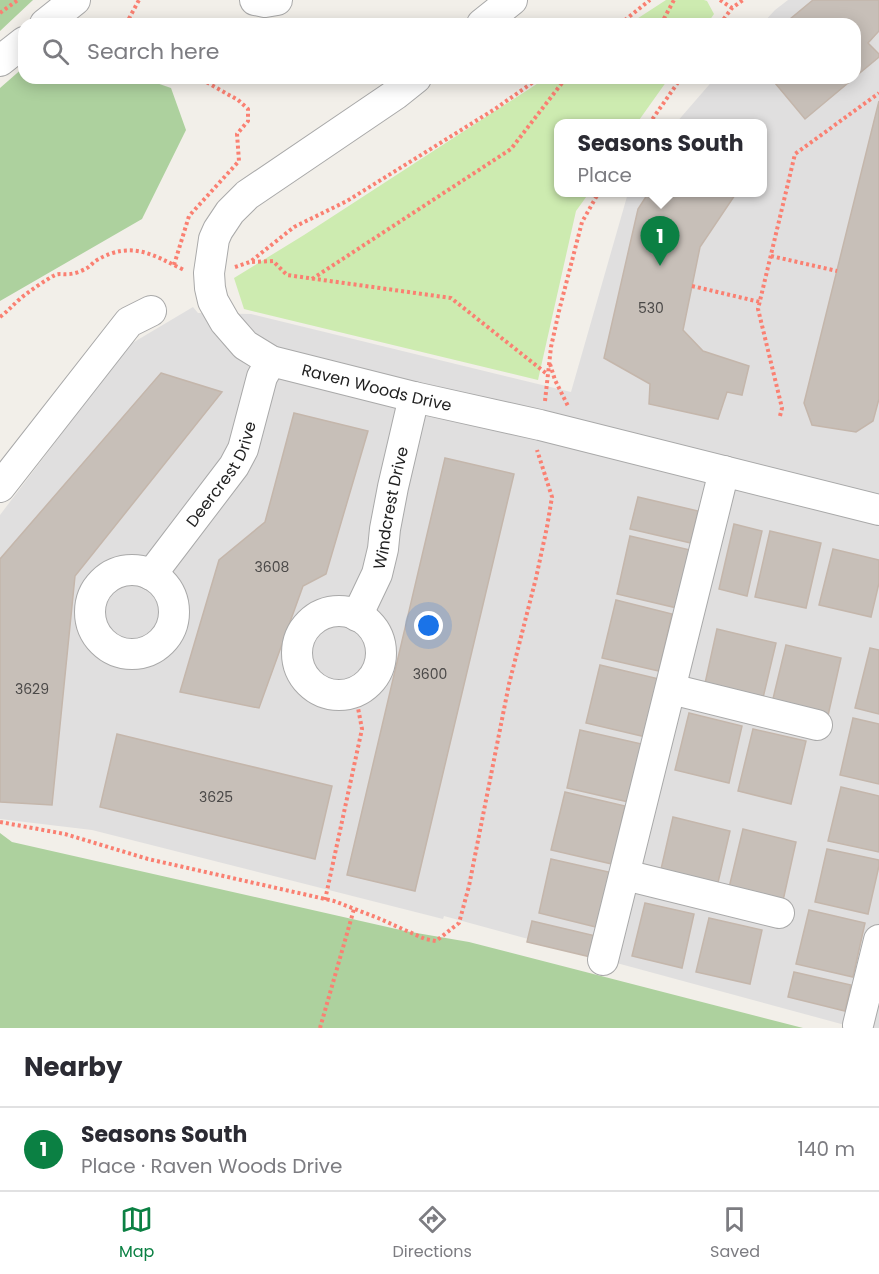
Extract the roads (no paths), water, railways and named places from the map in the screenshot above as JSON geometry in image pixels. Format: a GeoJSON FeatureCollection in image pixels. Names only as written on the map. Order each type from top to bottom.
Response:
{"type":"FeatureCollection","features":[{"type":"Feature","properties":{"kind":"street"},"geometry":{"type":"LineString","coordinates":[[52,18],[75,0]]}},
{"type":"Feature","properties":{"kind":"street"},"geometry":{"type":"LineString","coordinates":[[255,0],[265,2],[277,0]]}},
{"type":"Feature","properties":{"kind":"street"},"geometry":{"type":"LineString","coordinates":[[490,18],[512,0]]}},
{"type":"Feature","properties":{"kind":"street"},"geometry":{"type":"LineString","coordinates":[[0,61],[18,47]]}},
{"type":"Feature","properties":{"kind":"street","name":"Raven Woods Drive"},"geometry":{"type":"LineString","coordinates":[[408,84],[247,195],[230,212],[218,230],[211,254],[210,288],[213,301],[225,322],[244,345],[271,361],[414,397],[540,425],[879,510]]}},
{"type":"Feature","properties":{"kind":"street"},"geometry":{"type":"LineString","coordinates":[[0,487],[129,322],[151,312]]}},
{"type":"Feature","properties":{"kind":"street","name":"Deercrest Drive"},"geometry":{"type":"LineString","coordinates":[[151,574],[234,466],[243,449],[262,377],[271,361]]}},
{"type":"Feature","properties":{"kind":"street","name":"Windcrest Drive"},"geometry":{"type":"LineString","coordinates":[[357,616],[377,574],[393,487],[414,397]]}},
{"type":"Feature","properties":{"kind":"street"},"geometry":{"type":"LineString","coordinates":[[603,960],[724,471]]}},
{"type":"Feature","properties":{"kind":"street"},"geometry":{"type":"LineString","coordinates":[[330,612],[344,612],[357,616],[368,624],[376,635],[380,648],[380,661],[375,674],[367,684],[355,692],[342,695],[329,694],[317,689],[306,680],[299,667],[297,653],[299,639],[306,627],[316,618],[330,612]]}},
{"type":"Feature","properties":{"kind":"street"},"geometry":{"type":"LineString","coordinates":[[670,689],[817,725]]}},
{"type":"Feature","properties":{"kind":"street"},"geometry":{"type":"LineString","coordinates":[[625,875],[779,913]]}},
{"type":"Feature","properties":{"kind":"street"},"geometry":{"type":"LineString","coordinates":[[858,1025],[879,940]]}},
{"type":"Feature","properties":{"kind":"place","name":"Seasons South"},"geometry":{"type":"Point","coordinates":[660,266]}}]}
